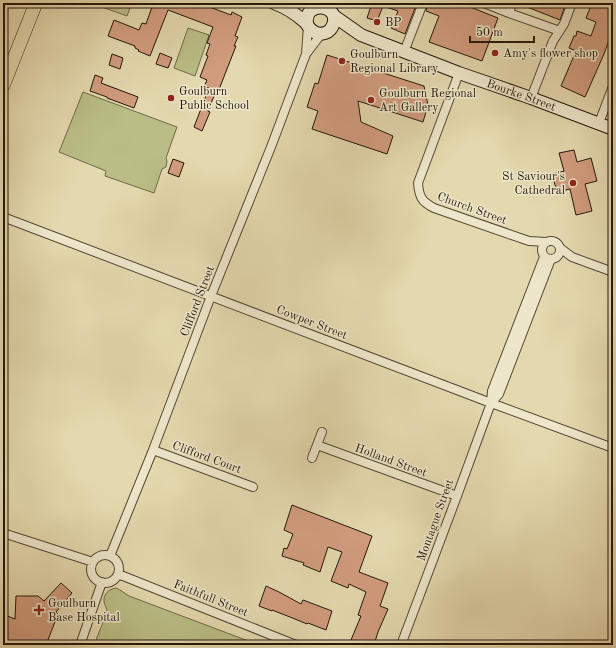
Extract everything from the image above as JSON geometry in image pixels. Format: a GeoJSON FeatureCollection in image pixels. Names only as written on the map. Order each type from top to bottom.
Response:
{"type":"FeatureCollection","features":[{"type":"Feature","properties":{"kind":"main road"},"geometry":{"type":"LineString","coordinates":[[3,86],[36,3]]}},
{"type":"Feature","properties":{"kind":"main road"},"geometry":{"type":"LineString","coordinates":[[278,5],[325,6],[333,10],[334,24],[326,32],[315,33],[307,25],[278,5]]}},
{"type":"Feature","properties":{"kind":"main road"},"geometry":{"type":"LineString","coordinates":[[307,25],[307,15],[315,6]]}},
{"type":"Feature","properties":{"kind":"main road","name":"Bourke Street"},"geometry":{"type":"LineString","coordinates":[[333,10],[361,35]]}},
{"type":"Feature","properties":{"kind":"main road","name":"Bourke Street"},"geometry":{"type":"LineString","coordinates":[[326,32],[361,35],[459,73],[613,129]]}},
{"type":"Feature","properties":{"kind":"street"},"geometry":{"type":"LineString","coordinates":[[404,52],[423,3]]}},
{"type":"Feature","properties":{"kind":"street"},"geometry":{"type":"LineString","coordinates":[[484,3],[556,29],[559,32]]}},
{"type":"Feature","properties":{"kind":"street"},"geometry":{"type":"LineString","coordinates":[[509,13],[512,3]]}},
{"type":"Feature","properties":{"kind":"street"},"geometry":{"type":"LineString","coordinates":[[531,98],[553,41],[564,24],[572,3]]}},
{"type":"Feature","properties":{"kind":"street","name":"Clifford Street"},"geometry":{"type":"LineString","coordinates":[[110,556],[153,450],[211,296],[271,147],[306,54],[307,25]]}},
{"type":"Feature","properties":{"kind":"street","name":"Clifford Street"},"geometry":{"type":"LineString","coordinates":[[306,54],[326,32]]}},
{"type":"Feature","properties":{"kind":"street","name":"Church Street"},"geometry":{"type":"LineString","coordinates":[[459,73],[419,178],[418,191],[421,199],[427,205],[434,208],[529,241],[551,254],[572,257],[613,272]]}},
{"type":"Feature","properties":{"kind":"street"},"geometry":{"type":"LineString","coordinates":[[599,123],[613,86]]}},
{"type":"Feature","properties":{"kind":"street","name":"Cowper Street"},"geometry":{"type":"LineString","coordinates":[[3,217],[613,448]]}},
{"type":"Feature","properties":{"kind":"street","name":"Church Street"},"geometry":{"type":"LineString","coordinates":[[529,241],[554,241],[558,244],[551,254]]}},
{"type":"Feature","properties":{"kind":"street","name":"Montague Street"},"geometry":{"type":"LineString","coordinates":[[401,645],[491,403],[492,391],[517,336],[535,289],[551,254],[543,245],[546,242]]}},
{"type":"Feature","properties":{"kind":"street"},"geometry":{"type":"LineString","coordinates":[[312,458],[322,432]]}},
{"type":"Feature","properties":{"kind":"street","name":"Holland Street"},"geometry":{"type":"LineString","coordinates":[[317,446],[457,496]]}},
{"type":"Feature","properties":{"kind":"street","name":"Clifford Court"},"geometry":{"type":"LineString","coordinates":[[153,450],[253,487]]}},
{"type":"Feature","properties":{"kind":"street"},"geometry":{"type":"LineString","coordinates":[[3,533],[93,562]]}},
{"type":"Feature","properties":{"kind":"street"},"geometry":{"type":"LineString","coordinates":[[98,556],[110,556],[117,561],[118,574],[110,582],[102,582],[92,574],[91,566],[93,562],[98,556]]}},
{"type":"Feature","properties":{"kind":"street","name":"Faithfull Street"},"geometry":{"type":"LineString","coordinates":[[118,574],[296,645]]}},
{"type":"Feature","properties":{"kind":"street"},"geometry":{"type":"LineString","coordinates":[[80,645],[102,582]]}},
{"type":"Feature","properties":{"kind":"green space"},"geometry":{"type":"Polygon","coordinates":[[[91,3],[132,3],[127,16],[91,3]]]}},
{"type":"Feature","properties":{"kind":"green space"},"geometry":{"type":"Polygon","coordinates":[[[188,28],[209,35],[195,76],[174,68],[188,28]]]}},
{"type":"Feature","properties":{"kind":"green space"},"geometry":{"type":"Polygon","coordinates":[[[83,92],[177,127],[166,158],[166,167],[162,169],[154,193],[105,176],[106,171],[59,152],[83,92]]]}},
{"type":"Feature","properties":{"kind":"green space"},"geometry":{"type":"Polygon","coordinates":[[[116,588],[129,596],[259,645],[94,645],[107,612],[104,597],[111,589],[116,588]]]}},
{"type":"Feature","properties":{"kind":"building"},"geometry":{"type":"Polygon","coordinates":[[[152,3],[199,3],[231,15],[232,12],[242,17],[235,36],[238,37],[234,46],[236,46],[218,92],[216,91],[208,111],[210,112],[202,131],[194,127],[209,88],[204,87],[207,80],[200,77],[208,56],[206,55],[210,44],[207,43],[213,27],[168,10],[150,56],[138,51],[139,50],[135,48],[135,46],[108,36],[114,20],[139,30],[142,23],[146,24],[153,4],[152,3]]]}},
{"type":"Feature","properties":{"kind":"building"},"geometry":{"type":"Polygon","coordinates":[[[372,3],[417,3],[405,34],[391,28],[398,11],[383,6],[377,21],[367,18],[372,3]]]}},
{"type":"Feature","properties":{"kind":"building"},"geometry":{"type":"Polygon","coordinates":[[[428,3],[460,3],[498,18],[482,61],[429,42],[439,16],[426,11],[428,3]]]}},
{"type":"Feature","properties":{"kind":"building"},"geometry":{"type":"Polygon","coordinates":[[[517,3],[566,3],[560,20],[517,3]]]}},
{"type":"Feature","properties":{"kind":"building"},"geometry":{"type":"Polygon","coordinates":[[[592,3],[613,3],[613,29],[585,97],[561,86],[576,51],[569,48],[574,36],[576,36],[577,31],[591,36],[596,22],[586,18],[592,3]]]}},
{"type":"Feature","properties":{"kind":"building"},"geometry":{"type":"Polygon","coordinates":[[[160,53],[172,58],[168,68],[156,64],[160,53]]]}},
{"type":"Feature","properties":{"kind":"building"},"geometry":{"type":"Polygon","coordinates":[[[112,54],[123,58],[120,69],[109,65],[112,54]]]}},
{"type":"Feature","properties":{"kind":"building"},"geometry":{"type":"Polygon","coordinates":[[[327,55],[424,86],[428,105],[423,122],[358,101],[361,122],[393,136],[387,154],[312,129],[318,111],[307,107],[315,83],[318,84],[327,55]]]}},
{"type":"Feature","properties":{"kind":"building"},"geometry":{"type":"Polygon","coordinates":[[[95,75],[103,78],[101,83],[138,97],[134,108],[90,91],[95,75]]]}},
{"type":"Feature","properties":{"kind":"building","name":"St Saviour's Cathedral"},"geometry":{"type":"Polygon","coordinates":[[[574,150],[577,162],[591,158],[597,181],[585,184],[592,211],[576,215],[570,189],[557,192],[552,174],[564,171],[559,153],[574,150]]]}},
{"type":"Feature","properties":{"kind":"building"},"geometry":{"type":"Polygon","coordinates":[[[173,159],[184,163],[179,177],[168,173],[173,159]]]}},
{"type":"Feature","properties":{"kind":"building"},"geometry":{"type":"Polygon","coordinates":[[[292,505],[372,536],[359,572],[388,583],[380,606],[388,609],[374,645],[364,645],[351,640],[361,616],[358,615],[366,592],[349,584],[348,588],[331,581],[342,552],[328,547],[320,572],[303,565],[304,563],[282,556],[284,548],[287,549],[293,534],[284,530],[292,505]]]}},
{"type":"Feature","properties":{"kind":"building"},"geometry":{"type":"Polygon","coordinates":[[[61,583],[72,593],[56,612],[58,614],[46,645],[3,645],[3,619],[5,615],[15,619],[16,596],[38,596],[44,601],[61,583]]]}},
{"type":"Feature","properties":{"kind":"building"},"geometry":{"type":"Polygon","coordinates":[[[266,586],[301,604],[303,600],[332,611],[326,630],[259,606],[266,586]]]}},
{"type":"Feature","properties":{"kind":"place","name":"BP"},"geometry":{"type":"Point","coordinates":[377,22]}},
{"type":"Feature","properties":{"kind":"place","name":"Amy's flower shop"},"geometry":{"type":"Point","coordinates":[495,53]}},
{"type":"Feature","properties":{"kind":"place","name":"Goulburn Regional Library"},"geometry":{"type":"Point","coordinates":[342,61]}},
{"type":"Feature","properties":{"kind":"place","name":"Goulburn Public School"},"geometry":{"type":"Point","coordinates":[171,98]}},
{"type":"Feature","properties":{"kind":"place","name":"Goulburn Regional Art Gallery"},"geometry":{"type":"Point","coordinates":[371,100]}},
{"type":"Feature","properties":{"kind":"place","name":"St Saviour's Cathedral"},"geometry":{"type":"Point","coordinates":[573,183]}},
{"type":"Feature","properties":{"kind":"place","name":"Goulburn Base Hospital"},"geometry":{"type":"Point","coordinates":[39,610]}}]}
